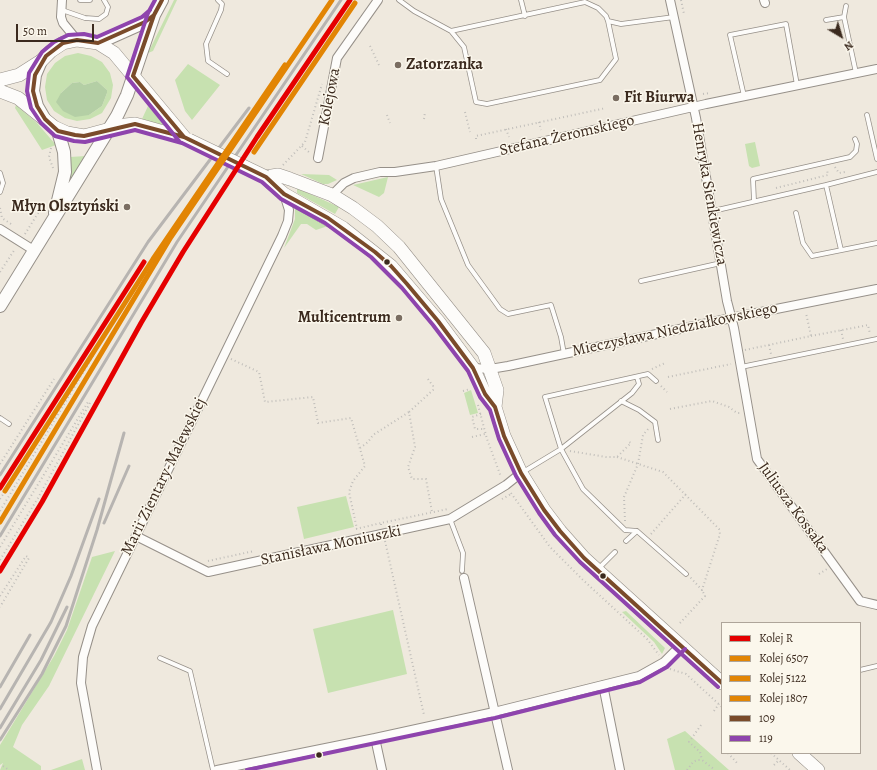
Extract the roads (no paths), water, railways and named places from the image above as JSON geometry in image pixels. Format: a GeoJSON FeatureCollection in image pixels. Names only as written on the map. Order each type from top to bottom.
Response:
{"type":"FeatureCollection","features":[{"type":"Feature","properties":{"kind":"main road"},"geometry":{"type":"LineString","coordinates":[[0,80],[16,77],[41,61],[57,47],[77,40],[98,43],[114,53],[186,138]]}},
{"type":"Feature","properties":{"kind":"main road"},"geometry":{"type":"LineString","coordinates":[[0,91],[18,98],[58,131],[84,136],[135,124],[186,138],[266,177],[284,194],[343,228],[391,266],[438,321],[473,368],[485,394],[495,407],[504,436],[522,474],[560,531],[597,570],[721,682]]}},
{"type":"Feature","properties":{"kind":"main road"},"geometry":{"type":"LineString","coordinates":[[266,177],[278,176],[290,179],[332,195],[353,208],[377,226],[399,247],[472,336],[484,353],[497,390],[495,407]]}},
{"type":"Feature","properties":{"kind":"main road"},"geometry":{"type":"LineString","coordinates":[[800,754],[818,770]]}},
{"type":"Feature","properties":{"kind":"street"},"geometry":{"type":"LineString","coordinates":[[62,0],[63,23],[77,40]]}},
{"type":"Feature","properties":{"kind":"street"},"geometry":{"type":"LineString","coordinates":[[0,306],[35,252],[123,103],[154,15],[162,0]]}},
{"type":"Feature","properties":{"kind":"street","name":"Kolejowa"},"geometry":{"type":"LineString","coordinates":[[318,158],[337,58],[378,0]]}},
{"type":"Feature","properties":{"kind":"street","name":"Henryka Sienkiewicza"},"geometry":{"type":"LineString","coordinates":[[670,0],[694,107],[731,318]]}},
{"type":"Feature","properties":{"kind":"street"},"geometry":{"type":"LineString","coordinates":[[98,43],[145,22],[154,15]]}},
{"type":"Feature","properties":{"kind":"street"},"geometry":{"type":"LineString","coordinates":[[41,61],[35,76],[33,91],[37,106],[45,119]]}},
{"type":"Feature","properties":{"kind":"street","name":"Stefana Żeromskiego"},"geometry":{"type":"LineString","coordinates":[[332,195],[344,183],[354,178],[380,172],[395,172],[436,166],[744,96],[877,69]]}},
{"type":"Feature","properties":{"kind":"street"},"geometry":{"type":"LineString","coordinates":[[53,222],[65,172],[64,152],[58,131]]}},
{"type":"Feature","properties":{"kind":"street","name":"Marii Zientary-Malewskiej"},"geometry":{"type":"LineString","coordinates":[[97,770],[81,683],[83,657],[92,626],[282,236],[288,222],[289,210],[284,194]]}},
{"type":"Feature","properties":{"kind":"street"},"geometry":{"type":"LineString","coordinates":[[0,229],[35,252]]}},
{"type":"Feature","properties":{"kind":"street","name":"Mieczysława Niedziałkowskiego"},"geometry":{"type":"LineString","coordinates":[[473,368],[490,369],[877,289]]}},
{"type":"Feature","properties":{"kind":"street","name":"Juliusza Kossaka"},"geometry":{"type":"LineString","coordinates":[[731,318],[757,459],[860,601],[877,605]]}},
{"type":"Feature","properties":{"kind":"street","name":"Stanisława Moniuszki"},"geometry":{"type":"LineString","coordinates":[[136,536],[208,572],[384,535],[450,519],[522,474]]}},
{"type":"Feature","properties":{"kind":"street"},"geometry":{"type":"LineString","coordinates":[[463,574],[508,770]]}},
{"type":"Feature","properties":{"kind":"street"},"geometry":{"type":"LineString","coordinates":[[217,770],[255,766],[494,712],[639,676],[648,672],[673,655],[680,645]]}},
{"type":"Feature","properties":{"kind":"street"},"geometry":{"type":"LineString","coordinates":[[603,685],[620,770]]}},
{"type":"Feature","properties":{"kind":"street"},"geometry":{"type":"LineString","coordinates":[[375,738],[382,770]]}},
{"type":"Feature","properties":{"kind":"lane"},"geometry":{"type":"LineString","coordinates":[[80,0],[90,0]]}},
{"type":"Feature","properties":{"kind":"lane"},"geometry":{"type":"LineString","coordinates":[[62,10],[85,18],[99,19],[106,14],[108,7],[104,0]]}},
{"type":"Feature","properties":{"kind":"lane"},"geometry":{"type":"LineString","coordinates":[[218,0],[222,4],[221,10],[206,44],[208,61],[227,74]]}},
{"type":"Feature","properties":{"kind":"lane"},"geometry":{"type":"LineString","coordinates":[[399,0],[414,11],[451,32],[464,47],[476,102],[487,104],[600,80],[616,59],[606,16],[598,8],[585,2],[451,32]]}},
{"type":"Feature","properties":{"kind":"lane"},"geometry":{"type":"LineString","coordinates":[[520,0],[524,16]]}},
{"type":"Feature","properties":{"kind":"lane"},"geometry":{"type":"LineString","coordinates":[[846,6],[844,17],[856,73]]}},
{"type":"Feature","properties":{"kind":"lane"},"geometry":{"type":"LineString","coordinates":[[608,21],[621,24],[674,17]]}},
{"type":"Feature","properties":{"kind":"lane"},"geometry":{"type":"LineString","coordinates":[[826,20],[844,17]]}},
{"type":"Feature","properties":{"kind":"lane"},"geometry":{"type":"LineString","coordinates":[[744,96],[730,34],[786,24],[797,85]]}},
{"type":"Feature","properties":{"kind":"lane"},"geometry":{"type":"LineString","coordinates":[[866,115],[877,159]]}},
{"type":"Feature","properties":{"kind":"lane"},"geometry":{"type":"LineString","coordinates":[[754,201],[753,179],[850,157],[856,151],[857,144],[855,140]]}},
{"type":"Feature","properties":{"kind":"lane"},"geometry":{"type":"LineString","coordinates":[[436,166],[441,199],[468,265],[500,309],[508,314],[551,305],[561,337],[564,354]]}},
{"type":"Feature","properties":{"kind":"lane"},"geometry":{"type":"LineString","coordinates":[[712,211],[877,172]]}},
{"type":"Feature","properties":{"kind":"lane"},"geometry":{"type":"LineString","coordinates":[[0,173],[3,183],[0,192]]}},
{"type":"Feature","properties":{"kind":"lane"},"geometry":{"type":"LineString","coordinates":[[826,185],[841,250]]}},
{"type":"Feature","properties":{"kind":"lane"},"geometry":{"type":"LineString","coordinates":[[796,213],[803,243],[812,256],[877,243]]}},
{"type":"Feature","properties":{"kind":"lane"},"geometry":{"type":"LineString","coordinates":[[641,281],[722,263]]}},
{"type":"Feature","properties":{"kind":"lane"},"geometry":{"type":"LineString","coordinates":[[740,365],[877,339]]}},
{"type":"Feature","properties":{"kind":"lane"},"geometry":{"type":"LineString","coordinates":[[656,381],[648,374],[545,397],[561,449],[583,490],[625,530],[637,531],[686,574]]}},
{"type":"Feature","properties":{"kind":"lane"},"geometry":{"type":"LineString","coordinates":[[522,474],[561,449],[621,401],[639,384],[636,377]]}},
{"type":"Feature","properties":{"kind":"lane"},"geometry":{"type":"LineString","coordinates":[[621,401],[639,410],[655,422],[658,440]]}},
{"type":"Feature","properties":{"kind":"lane"},"geometry":{"type":"LineString","coordinates":[[0,418],[9,424]]}},
{"type":"Feature","properties":{"kind":"lane"},"geometry":{"type":"LineString","coordinates":[[450,519],[463,553],[463,574]]}},
{"type":"Feature","properties":{"kind":"lane"},"geometry":{"type":"LineString","coordinates":[[626,541],[637,531]]}},
{"type":"Feature","properties":{"kind":"lane"},"geometry":{"type":"LineString","coordinates":[[597,570],[615,552]]}},
{"type":"Feature","properties":{"kind":"lane"},"geometry":{"type":"LineString","coordinates":[[160,658],[190,671],[213,770]]}},
{"type":"Feature","properties":{"kind":"lane"},"geometry":{"type":"LineString","coordinates":[[861,670],[877,666]]}},
{"type":"Feature","properties":{"kind":"railway"},"geometry":{"type":"LineString","coordinates":[[0,536],[177,242],[341,0]]}},
{"type":"Feature","properties":{"kind":"railway"},"geometry":{"type":"LineString","coordinates":[[0,475],[148,242],[249,108]]}},
{"type":"Feature","properties":{"kind":"railway"},"geometry":{"type":"LineString","coordinates":[[0,740],[42,674],[66,626],[97,530],[124,433]]}},
{"type":"Feature","properties":{"kind":"railway"},"geometry":{"type":"LineString","coordinates":[[104,523],[129,466]]}},
{"type":"Feature","properties":{"kind":"railway"},"geometry":{"type":"LineString","coordinates":[[0,709],[51,622],[71,576],[99,499]]}},
{"type":"Feature","properties":{"kind":"railway"},"geometry":{"type":"LineString","coordinates":[[0,728],[41,660],[67,607]]}},
{"type":"Feature","properties":{"kind":"railway"},"geometry":{"type":"LineString","coordinates":[[0,687],[30,635]]}},
{"type":"Feature","properties":{"kind":"rail line","name":"6507"},"geometry":{"type":"LineString","coordinates":[[0,522],[171,237],[332,0]]}},
{"type":"Feature","properties":{"kind":"rail line","name":"R"},"geometry":{"type":"LineString","coordinates":[[0,571],[42,502],[141,323],[183,252],[257,137],[350,0]]}},
{"type":"Feature","properties":{"kind":"rail line","name":"1807"},"geometry":{"type":"LineString","coordinates":[[254,152],[355,3]]}},
{"type":"Feature","properties":{"kind":"rail line","name":"5122"},"geometry":{"type":"LineString","coordinates":[[5,491],[153,259],[285,65]]}},
{"type":"Feature","properties":{"kind":"rail line","name":"R"},"geometry":{"type":"LineString","coordinates":[[0,488],[144,262]]}},
{"type":"Feature","properties":{"kind":"place","name":"Zatorzanka"},"geometry":{"type":"Point","coordinates":[398,65]}},
{"type":"Feature","properties":{"kind":"place","name":"Fit Biurwa"},"geometry":{"type":"Point","coordinates":[616,98]}},
{"type":"Feature","properties":{"kind":"place","name":"Młyn Olsztyński"},"geometry":{"type":"Point","coordinates":[127,207]}},
{"type":"Feature","properties":{"kind":"place","name":"Multicentrum"},"geometry":{"type":"Point","coordinates":[399,318]}}]}
